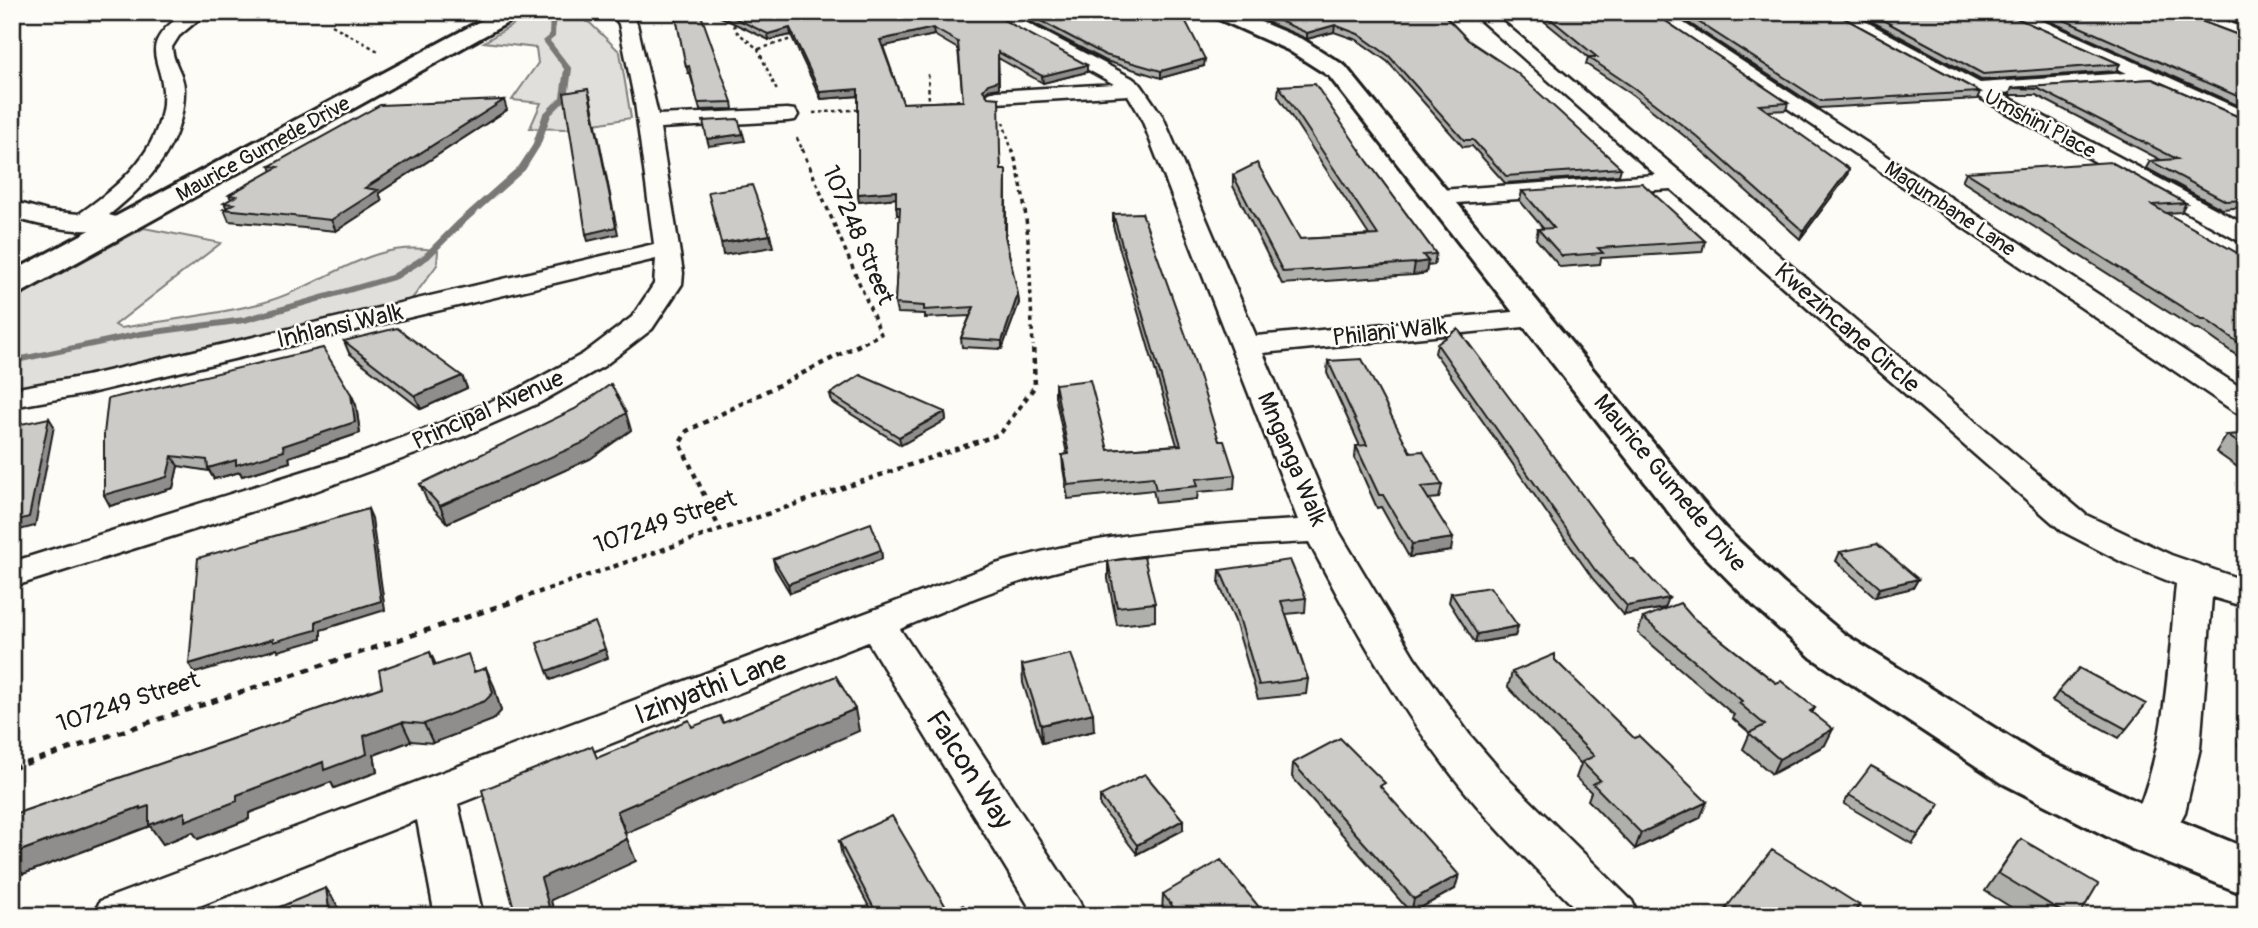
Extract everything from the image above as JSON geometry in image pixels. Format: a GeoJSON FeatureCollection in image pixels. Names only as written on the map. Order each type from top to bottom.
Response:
{"type":"FeatureCollection","features":[{"type":"Feature","properties":{"kind":"street","name":"Maurice Gumede Drive"},"geometry":{"type":"LineString","coordinates":[[12,285],[513,12]]}},
{"type":"Feature","properties":{"kind":"street","name":"Principal Avenue"},"geometry":{"type":"LineString","coordinates":[[12,575],[354,468],[444,433],[545,387],[620,343],[659,305],[670,282],[651,122],[628,24],[620,12]]}},
{"type":"Feature","properties":{"kind":"street","name":"Mnganga Walk"},"geometry":{"type":"LineString","coordinates":[[992,12],[1134,89],[1152,117],[1320,530],[1399,670],[1456,748],[1528,829],[1615,916]]}},
{"type":"Feature","properties":{"kind":"street","name":"Maurice Gumede Drive"},"geometry":{"type":"LineString","coordinates":[[1219,12],[1296,45],[1338,71],[1710,537],[1768,594],[1828,646],[2020,769],[2151,833],[2246,872]]}},
{"type":"Feature","properties":{"kind":"street","name":"Kwezincane Circle"},"geometry":{"type":"LineString","coordinates":[[1480,12],[2074,523],[2115,545],[2194,577],[2246,594]]}},
{"type":"Feature","properties":{"kind":"street","name":"Maqumbane Lane"},"geometry":{"type":"LineString","coordinates":[[1656,12],[2243,401]]}},
{"type":"Feature","properties":{"kind":"street","name":"Umshini Place"},"geometry":{"type":"LineString","coordinates":[[1834,12],[2246,235]]}},
{"type":"Feature","properties":{"kind":"street"},"geometry":{"type":"LineString","coordinates":[[2008,12],[2246,120]]}},
{"type":"Feature","properties":{"kind":"street"},"geometry":{"type":"LineString","coordinates":[[2182,12],[2246,37]]}},
{"type":"Feature","properties":{"kind":"street"},"geometry":{"type":"LineString","coordinates":[[84,222],[134,184],[168,129],[174,83],[166,63],[163,45],[168,36],[197,13]]}},
{"type":"Feature","properties":{"kind":"street"},"geometry":{"type":"LineString","coordinates":[[1975,89],[2152,78]]}},
{"type":"Feature","properties":{"kind":"street"},"geometry":{"type":"LineString","coordinates":[[996,97],[1134,89]]}},
{"type":"Feature","properties":{"kind":"street"},"geometry":{"type":"LineString","coordinates":[[651,122],[787,115]]}},
{"type":"Feature","properties":{"kind":"street"},"geometry":{"type":"LineString","coordinates":[[1440,197],[1678,181]]}},
{"type":"Feature","properties":{"kind":"street"},"geometry":{"type":"LineString","coordinates":[[12,208],[38,218],[127,222]]}},
{"type":"Feature","properties":{"kind":"street","name":"Inhlansi Walk"},"geometry":{"type":"LineString","coordinates":[[12,398],[140,373],[667,249]]}},
{"type":"Feature","properties":{"kind":"street","name":"Philani Walk"},"geometry":{"type":"LineString","coordinates":[[1245,346],[1535,318]]}},
{"type":"Feature","properties":{"kind":"street","name":"Izinyathi Lane"},"geometry":{"type":"LineString","coordinates":[[117,916],[876,624],[971,583],[1094,550],[1209,537],[1320,530]]}},
{"type":"Feature","properties":{"kind":"street"},"geometry":{"type":"LineString","coordinates":[[2151,833],[2160,822],[2182,726],[2194,577]]}},
{"type":"Feature","properties":{"kind":"street","name":"Falcon Way"},"geometry":{"type":"LineString","coordinates":[[876,624],[1062,916]]}},
{"type":"Feature","properties":{"kind":"street"},"geometry":{"type":"LineString","coordinates":[[434,794],[459,916]]}},
{"type":"Feature","properties":{"kind":"path","name":"107248 Street"},"geometry":{"type":"LineString","coordinates":[[720,532],[680,443],[687,431],[881,334],[759,49],[746,36],[737,32],[732,21],[737,12]]}},
{"type":"Feature","properties":{"kind":"path"},"geometry":{"type":"LineString","coordinates":[[332,25],[372,50],[423,61]]}},
{"type":"Feature","properties":{"kind":"path"},"geometry":{"type":"LineString","coordinates":[[759,49],[801,36]]}},
{"type":"Feature","properties":{"kind":"path"},"geometry":{"type":"LineString","coordinates":[[928,74],[929,103]]}},
{"type":"Feature","properties":{"kind":"path"},"geometry":{"type":"LineString","coordinates":[[942,102],[996,97]]}},
{"type":"Feature","properties":{"kind":"path","name":"107249 Street"},"geometry":{"type":"LineString","coordinates":[[12,768],[720,532],[1000,433],[1035,386],[1027,233],[1019,172],[996,97]]}},
{"type":"Feature","properties":{"kind":"path"},"geometry":{"type":"LineString","coordinates":[[787,115],[864,108]]}},
{"type":"Feature","properties":{"kind":"shaded area"},"geometry":{"type":"Polygon","coordinates":[[[535,12],[569,12],[590,23],[620,52],[631,118],[565,129],[530,128],[541,103],[512,100],[538,63],[536,48],[484,42],[535,12]]]}},
{"type":"Feature","properties":{"kind":"shaded area"},"geometry":{"type":"Polygon","coordinates":[[[144,228],[221,243],[115,325],[120,328],[262,303],[307,286],[348,265],[391,251],[438,251],[437,265],[411,300],[186,355],[53,383],[12,388],[12,300],[144,228]]]}},
{"type":"Feature","properties":{"kind":"building"},"geometry":{"type":"Polygon","coordinates":[[[675,12],[700,12],[732,102],[698,103],[689,66],[686,67],[675,12]]]}},
{"type":"Feature","properties":{"kind":"building"},"geometry":{"type":"Polygon","coordinates":[[[722,12],[989,12],[1087,65],[1042,76],[998,52],[998,81],[988,84],[983,90],[988,97],[999,98],[1001,170],[1006,170],[1005,236],[1018,294],[1002,341],[961,338],[974,307],[924,310],[924,306],[895,304],[900,207],[896,207],[896,191],[858,194],[858,89],[820,92],[790,28],[768,34],[722,12]],[[933,28],[880,40],[903,103],[963,101],[958,42],[933,28]]]}},
{"type":"Feature","properties":{"kind":"building"},"geometry":{"type":"Polygon","coordinates":[[[1024,12],[1181,12],[1205,59],[1161,71],[1105,55],[1024,12]]]}},
{"type":"Feature","properties":{"kind":"building"},"geometry":{"type":"Polygon","coordinates":[[[1259,12],[1441,12],[1468,40],[1516,72],[1621,168],[1506,176],[1473,140],[1464,140],[1389,56],[1358,34],[1335,25],[1307,33],[1259,12]]]}},
{"type":"Feature","properties":{"kind":"building"},"geometry":{"type":"Polygon","coordinates":[[[1542,12],[1652,12],[1788,103],[1759,105],[1849,169],[1803,231],[1695,135],[1588,57],[1597,57],[1542,12]]]}},
{"type":"Feature","properties":{"kind":"building"},"geometry":{"type":"Polygon","coordinates":[[[1683,12],[1833,12],[1980,92],[1821,101],[1683,12]]]}},
{"type":"Feature","properties":{"kind":"building"},"geometry":{"type":"Polygon","coordinates":[[[1868,12],[2003,12],[2120,64],[1983,74],[1868,12]]]}},
{"type":"Feature","properties":{"kind":"building"},"geometry":{"type":"Polygon","coordinates":[[[2046,12],[2177,12],[2246,38],[2246,49],[2243,49],[2246,50],[2246,100],[2046,12]]]}},
{"type":"Feature","properties":{"kind":"building"},"geometry":{"type":"Polygon","coordinates":[[[2229,12],[2246,12],[2246,19],[2229,12]]]}},
{"type":"Feature","properties":{"kind":"building"},"geometry":{"type":"Polygon","coordinates":[[[2152,79],[2246,120],[2246,200],[2226,201],[2150,161],[2177,159],[2039,89],[2012,88],[2152,79]]]}},
{"type":"Feature","properties":{"kind":"building"},"geometry":{"type":"Polygon","coordinates":[[[1315,84],[1436,254],[1423,255],[1428,261],[1283,272],[1233,175],[1257,163],[1300,239],[1378,235],[1279,86],[1315,84]]]}},
{"type":"Feature","properties":{"kind":"building"},"geometry":{"type":"Polygon","coordinates":[[[588,89],[616,227],[586,234],[564,93],[588,89]]]}},
{"type":"Feature","properties":{"kind":"building"},"geometry":{"type":"Polygon","coordinates":[[[504,100],[365,188],[378,190],[331,220],[224,209],[234,204],[224,203],[236,196],[229,195],[278,167],[270,166],[380,105],[504,100]]]}},
{"type":"Feature","properties":{"kind":"building"},"geometry":{"type":"Polygon","coordinates":[[[738,119],[743,134],[707,139],[703,121],[738,119]]]}},
{"type":"Feature","properties":{"kind":"building"},"geometry":{"type":"Polygon","coordinates":[[[2111,162],[2186,203],[2152,205],[2246,258],[2246,348],[2205,319],[1966,172],[2111,162]]]}},
{"type":"Feature","properties":{"kind":"building"},"geometry":{"type":"Polygon","coordinates":[[[1642,183],[1705,241],[1598,248],[1603,253],[1562,256],[1538,229],[1554,228],[1522,191],[1642,183]]]}},
{"type":"Feature","properties":{"kind":"building"},"geometry":{"type":"Polygon","coordinates":[[[752,185],[770,235],[721,243],[708,192],[752,185]]]}},
{"type":"Feature","properties":{"kind":"building"},"geometry":{"type":"Polygon","coordinates":[[[1142,213],[1191,350],[1219,441],[1224,441],[1235,475],[1196,479],[1198,486],[1156,490],[1153,477],[1068,485],[1062,455],[1069,454],[1055,384],[1090,380],[1108,450],[1181,445],[1113,214],[1142,213]]]}},
{"type":"Feature","properties":{"kind":"building"},"geometry":{"type":"Polygon","coordinates":[[[397,328],[462,376],[415,396],[344,341],[397,328]]]}},
{"type":"Feature","properties":{"kind":"building"},"geometry":{"type":"Polygon","coordinates":[[[1458,329],[1630,559],[1633,559],[1669,598],[1627,606],[1595,570],[1437,344],[1458,329]]]}},
{"type":"Feature","properties":{"kind":"building"},"geometry":{"type":"Polygon","coordinates":[[[323,348],[351,394],[355,422],[283,446],[284,451],[236,465],[236,460],[208,468],[207,460],[172,456],[167,477],[104,495],[104,434],[108,399],[323,348]]]}},
{"type":"Feature","properties":{"kind":"building"},"geometry":{"type":"Polygon","coordinates":[[[1362,359],[1410,452],[1423,451],[1442,485],[1421,487],[1453,538],[1412,544],[1383,495],[1379,495],[1356,446],[1367,445],[1328,361],[1362,359]]]}},
{"type":"Feature","properties":{"kind":"building"},"geometry":{"type":"Polygon","coordinates":[[[860,375],[945,412],[899,437],[830,394],[860,375]]]}},
{"type":"Feature","properties":{"kind":"building"},"geometry":{"type":"Polygon","coordinates":[[[611,384],[626,413],[585,442],[440,506],[420,484],[575,409],[611,384]]]}},
{"type":"Feature","properties":{"kind":"building"},"geometry":{"type":"Polygon","coordinates":[[[49,418],[29,517],[12,522],[12,426],[49,418]]]}},
{"type":"Feature","properties":{"kind":"building"},"geometry":{"type":"Polygon","coordinates":[[[2246,434],[2246,448],[2227,435],[2246,434]]]}},
{"type":"Feature","properties":{"kind":"building"},"geometry":{"type":"Polygon","coordinates":[[[368,509],[381,601],[316,621],[316,630],[273,642],[273,639],[189,664],[198,558],[368,509]]]}},
{"type":"Feature","properties":{"kind":"building"},"geometry":{"type":"Polygon","coordinates":[[[871,523],[881,550],[788,584],[773,559],[871,523]]]}},
{"type":"Feature","properties":{"kind":"building"},"geometry":{"type":"Polygon","coordinates":[[[1877,544],[1918,579],[1880,588],[1840,552],[1877,544]]]}},
{"type":"Feature","properties":{"kind":"building"},"geometry":{"type":"Polygon","coordinates":[[[1144,557],[1155,603],[1117,607],[1108,561],[1144,557]]]}},
{"type":"Feature","properties":{"kind":"building"},"geometry":{"type":"Polygon","coordinates":[[[1290,560],[1306,598],[1281,601],[1308,679],[1259,685],[1236,607],[1220,570],[1290,560]]]}},
{"type":"Feature","properties":{"kind":"building"},"geometry":{"type":"Polygon","coordinates":[[[1490,587],[1518,626],[1477,634],[1451,593],[1490,587]]]}},
{"type":"Feature","properties":{"kind":"building"},"geometry":{"type":"Polygon","coordinates":[[[1680,603],[1693,618],[1776,683],[1781,681],[1815,708],[1810,711],[1833,729],[1779,759],[1749,733],[1765,725],[1739,703],[1742,701],[1643,618],[1680,603]]]}},
{"type":"Feature","properties":{"kind":"building"},"geometry":{"type":"Polygon","coordinates":[[[595,622],[605,649],[547,671],[537,643],[595,622]]]}},
{"type":"Feature","properties":{"kind":"building"},"geometry":{"type":"Polygon","coordinates":[[[430,652],[434,666],[468,654],[474,672],[486,668],[493,693],[485,701],[424,724],[402,722],[364,736],[367,754],[324,770],[323,762],[237,795],[237,801],[185,821],[185,812],[149,825],[149,806],[140,807],[12,854],[12,815],[382,687],[379,670],[430,652]]]}},
{"type":"Feature","properties":{"kind":"building"},"geometry":{"type":"Polygon","coordinates":[[[1071,654],[1093,713],[1041,725],[1022,665],[1071,654]]]}},
{"type":"Feature","properties":{"kind":"building"},"geometry":{"type":"Polygon","coordinates":[[[1555,654],[1555,660],[1634,738],[1639,736],[1707,802],[1641,833],[1593,784],[1600,780],[1582,762],[1594,756],[1512,672],[1555,654]]]}},
{"type":"Feature","properties":{"kind":"building"},"geometry":{"type":"Polygon","coordinates":[[[2079,668],[2146,704],[2126,729],[2058,692],[2079,668]]]}},
{"type":"Feature","properties":{"kind":"building"},"geometry":{"type":"Polygon","coordinates":[[[836,676],[855,709],[617,811],[627,839],[541,878],[549,907],[530,916],[516,916],[482,790],[592,746],[597,758],[689,720],[692,727],[720,716],[723,723],[836,676]]]}},
{"type":"Feature","properties":{"kind":"building"},"geometry":{"type":"Polygon","coordinates":[[[1340,738],[1385,783],[1380,786],[1459,875],[1414,899],[1293,763],[1340,738]]]}},
{"type":"Feature","properties":{"kind":"building"},"geometry":{"type":"Polygon","coordinates":[[[1871,766],[1940,804],[1918,835],[1849,795],[1871,766]]]}},
{"type":"Feature","properties":{"kind":"building"},"geometry":{"type":"Polygon","coordinates":[[[1145,774],[1183,820],[1137,845],[1100,796],[1145,774]]]}},
{"type":"Feature","properties":{"kind":"building"},"geometry":{"type":"Polygon","coordinates":[[[892,816],[949,912],[963,905],[969,916],[878,916],[839,841],[892,816]]]}},
{"type":"Feature","properties":{"kind":"building"},"geometry":{"type":"Polygon","coordinates":[[[2021,839],[2098,884],[2079,916],[2069,916],[1998,873],[2021,839]]]}},
{"type":"Feature","properties":{"kind":"building"},"geometry":{"type":"Polygon","coordinates":[[[1772,850],[1859,905],[1852,916],[1737,916],[1726,908],[1772,850]]]}},
{"type":"Feature","properties":{"kind":"building"},"geometry":{"type":"Polygon","coordinates":[[[1221,860],[1263,912],[1257,916],[1180,916],[1163,894],[1221,860]]]}},
{"type":"Feature","properties":{"kind":"building"},"geometry":{"type":"Polygon","coordinates":[[[326,888],[330,916],[260,916],[260,915],[326,888]]]}},
{"type":"Feature","properties":{"kind":"waterway"},"geometry":{"type":"LineString","coordinates":[[12,361],[140,334],[245,320],[394,277],[426,257],[522,168],[536,146],[547,114],[564,98],[568,69],[546,41],[552,37],[553,12]]}}]}
